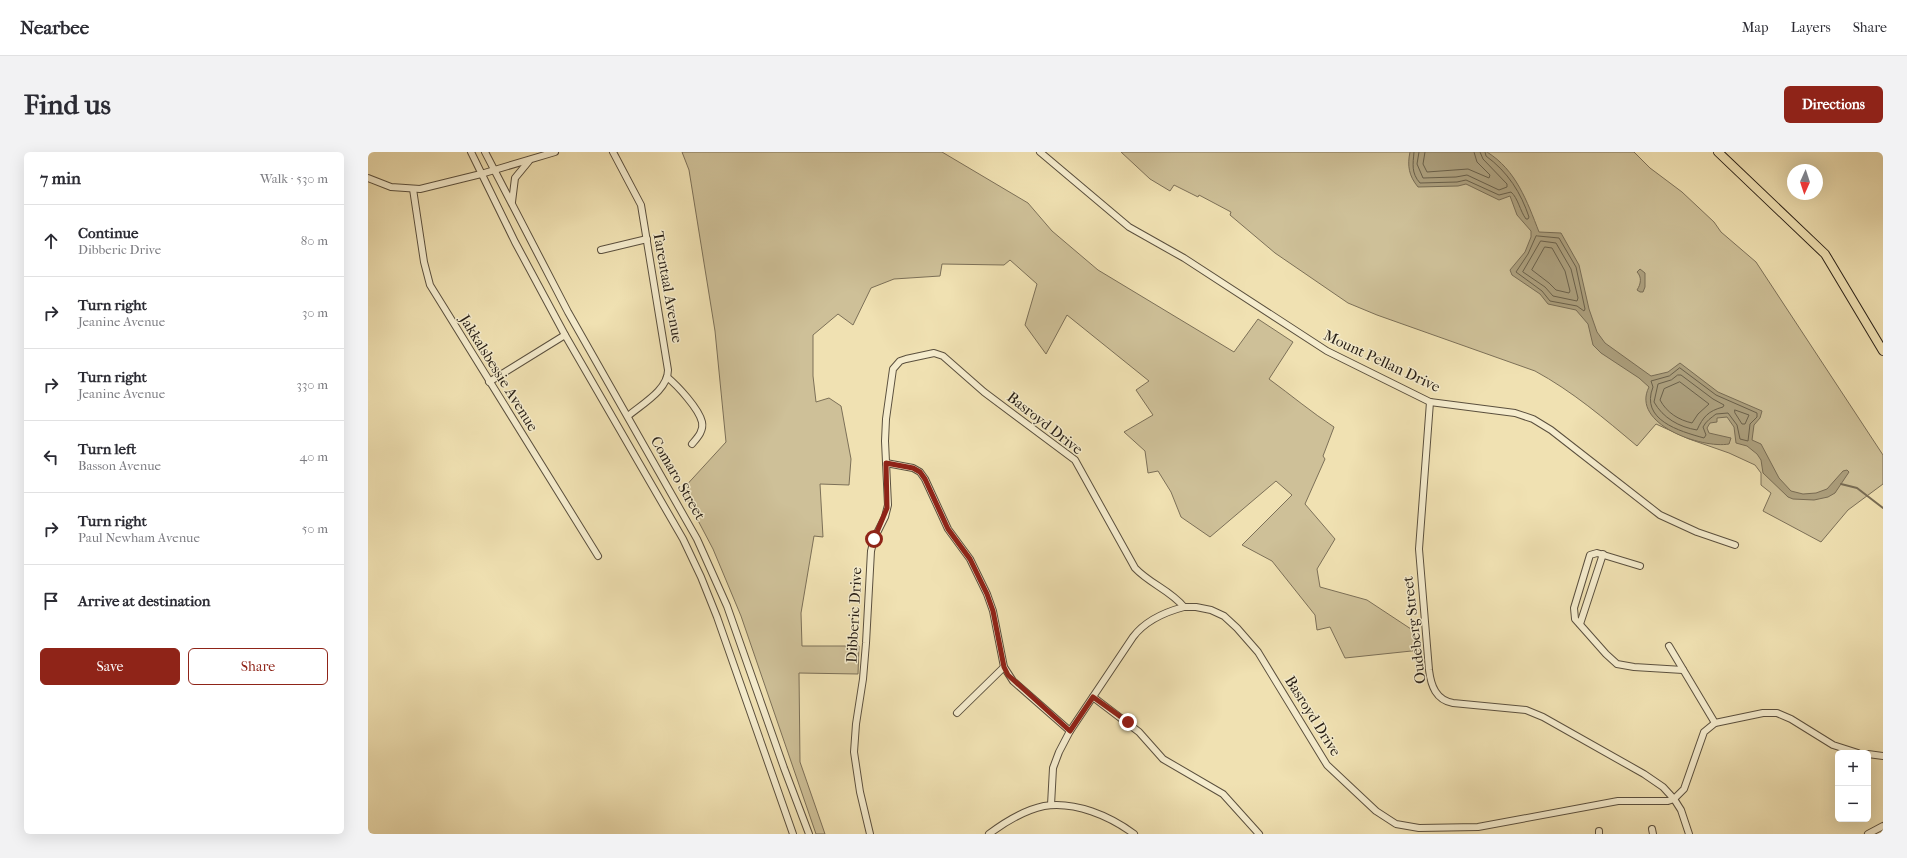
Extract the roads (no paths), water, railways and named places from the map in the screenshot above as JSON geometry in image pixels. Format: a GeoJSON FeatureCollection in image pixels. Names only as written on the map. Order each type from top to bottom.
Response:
{"type":"FeatureCollection","features":[{"type":"Feature","properties":{"kind":"main road"},"geometry":{"type":"LineString","coordinates":[[1718,152],[1826,254],[1883,350]]}},
{"type":"Feature","properties":{"kind":"street","name":"Comaro Street"},"geometry":{"type":"LineString","coordinates":[[471,152],[480,174],[521,255],[565,335],[658,493],[683,539],[701,577],[720,624],[793,834]]}},
{"type":"Feature","properties":{"kind":"street","name":"Comaro Street"},"geometry":{"type":"LineString","coordinates":[[485,152],[554,285],[689,523],[715,577],[809,834]]}},
{"type":"Feature","properties":{"kind":"street"},"geometry":{"type":"LineString","coordinates":[[368,178],[391,188],[413,189],[428,187],[480,174],[555,152]]}},
{"type":"Feature","properties":{"kind":"street","name":"Tarentaal Avenue"},"geometry":{"type":"LineString","coordinates":[[614,152],[639,198],[667,355],[667,377]]}},
{"type":"Feature","properties":{"kind":"street","name":"Mount Pellan Drive"},"geometry":{"type":"LineString","coordinates":[[1040,152],[1129,227],[1184,258],[1326,351],[1430,402],[1515,413],[1533,419],[1550,430],[1660,515],[1697,532],[1735,545]]}},
{"type":"Feature","properties":{"kind":"street"},"geometry":{"type":"LineString","coordinates":[[512,202],[515,178],[521,168],[532,159]]}},
{"type":"Feature","properties":{"kind":"street","name":"Jakkalsbessie Avenue"},"geometry":{"type":"LineString","coordinates":[[413,189],[424,262],[430,285],[598,556]]}},
{"type":"Feature","properties":{"kind":"street"},"geometry":{"type":"LineString","coordinates":[[601,250],[647,240]]}},
{"type":"Feature","properties":{"kind":"street"},"geometry":{"type":"LineString","coordinates":[[489,382],[565,335]]}},
{"type":"Feature","properties":{"kind":"street","name":"Basroyd Drive"},"geometry":{"type":"LineString","coordinates":[[906,359],[931,352],[943,356],[984,392],[1075,460],[1131,564],[1143,576],[1173,594],[1184,607],[1196,607],[1211,610],[1224,616],[1237,628],[1258,652],[1327,765],[1376,811],[1396,824],[1419,828],[1478,827],[1612,802],[1668,801],[1674,799]]}},
{"type":"Feature","properties":{"kind":"street","name":"Dibberic Drive"},"geometry":{"type":"LineString","coordinates":[[870,834],[855,766],[854,739],[866,643],[871,551],[874,539],[885,517],[888,505],[886,420],[892,373],[896,364],[906,359]]}},
{"type":"Feature","properties":{"kind":"street"},"geometry":{"type":"LineString","coordinates":[[628,416],[661,388],[667,377],[685,396],[702,422],[701,432],[692,444]]}},
{"type":"Feature","properties":{"kind":"street","name":"Oudeberg Street"},"geometry":{"type":"LineString","coordinates":[[1430,402],[1420,529],[1420,560],[1429,670],[1432,685],[1436,693],[1443,700],[1453,703],[1516,709],[1536,714],[1644,774],[1663,787],[1674,799],[1681,810],[1689,834]]}},
{"type":"Feature","properties":{"kind":"street"},"geometry":{"type":"LineString","coordinates":[[886,463],[913,468],[920,472],[925,479],[948,529],[970,559],[989,598],[1004,667],[1012,680],[1070,731]]}},
{"type":"Feature","properties":{"kind":"street"},"geometry":{"type":"LineString","coordinates":[[1640,566],[1603,554],[1597,553],[1590,555],[1574,608],[1575,619],[1606,654],[1617,664],[1634,667],[1684,670]]}},
{"type":"Feature","properties":{"kind":"street"},"geometry":{"type":"LineString","coordinates":[[1580,624],[1603,554]]}},
{"type":"Feature","properties":{"kind":"street"},"geometry":{"type":"LineString","coordinates":[[1051,805],[1054,765],[1070,731],[1142,626],[1164,614],[1184,607]]}},
{"type":"Feature","properties":{"kind":"street"},"geometry":{"type":"LineString","coordinates":[[1669,646],[1716,723]]}},
{"type":"Feature","properties":{"kind":"street"},"geometry":{"type":"LineString","coordinates":[[957,713],[1004,667]]}},
{"type":"Feature","properties":{"kind":"street"},"geometry":{"type":"LineString","coordinates":[[1093,697],[1139,732],[1162,759],[1223,794],[1259,834]]}},
{"type":"Feature","properties":{"kind":"street"},"geometry":{"type":"LineString","coordinates":[[1674,799],[1684,789],[1704,732],[1716,723],[1763,713],[1777,713],[1791,719],[1833,745],[1849,750]]}},
{"type":"Feature","properties":{"kind":"street"},"geometry":{"type":"LineString","coordinates":[[1871,754],[1883,756]]}},
{"type":"Feature","properties":{"kind":"street"},"geometry":{"type":"LineString","coordinates":[[989,834],[1019,816],[1036,808],[1051,805],[1092,811],[1134,834]]}},
{"type":"Feature","properties":{"kind":"street"},"geometry":{"type":"LineString","coordinates":[[1868,834],[1883,826]]}},
{"type":"Feature","properties":{"kind":"water"},"geometry":{"type":"Polygon","coordinates":[[[1410,152],[1487,152],[1497,159],[1506,168],[1519,187],[1539,232],[1561,233],[1579,265],[1589,309],[1597,332],[1605,343],[1651,376],[1668,372],[1680,363],[1718,392],[1762,411],[1760,418],[1754,425],[1752,440],[1761,444],[1779,478],[1791,491],[1803,494],[1816,493],[1827,489],[1843,471],[1847,470],[1849,472],[1835,493],[1828,497],[1814,500],[1793,499],[1788,497],[1763,473],[1761,460],[1757,454],[1747,446],[1736,443],[1734,427],[1727,417],[1717,418],[1717,422],[1710,423],[1707,428],[1709,433],[1731,438],[1729,444],[1717,445],[1687,438],[1659,423],[1650,412],[1646,400],[1649,387],[1639,378],[1601,353],[1593,345],[1588,324],[1576,310],[1548,304],[1540,294],[1512,275],[1510,270],[1525,252],[1531,237],[1531,231],[1517,215],[1510,196],[1499,200],[1466,184],[1458,186],[1418,187],[1410,171],[1410,152]]]}},
{"type":"Feature","properties":{"kind":"water"},"geometry":{"type":"Polygon","coordinates":[[[1640,269],[1645,273],[1645,287],[1643,292],[1637,290],[1640,276],[1637,272],[1640,269]]]}},
{"type":"Feature","properties":{"kind":"waterway"},"geometry":{"type":"LineString","coordinates":[[1841,484],[1857,488],[1883,508]]}}]}
